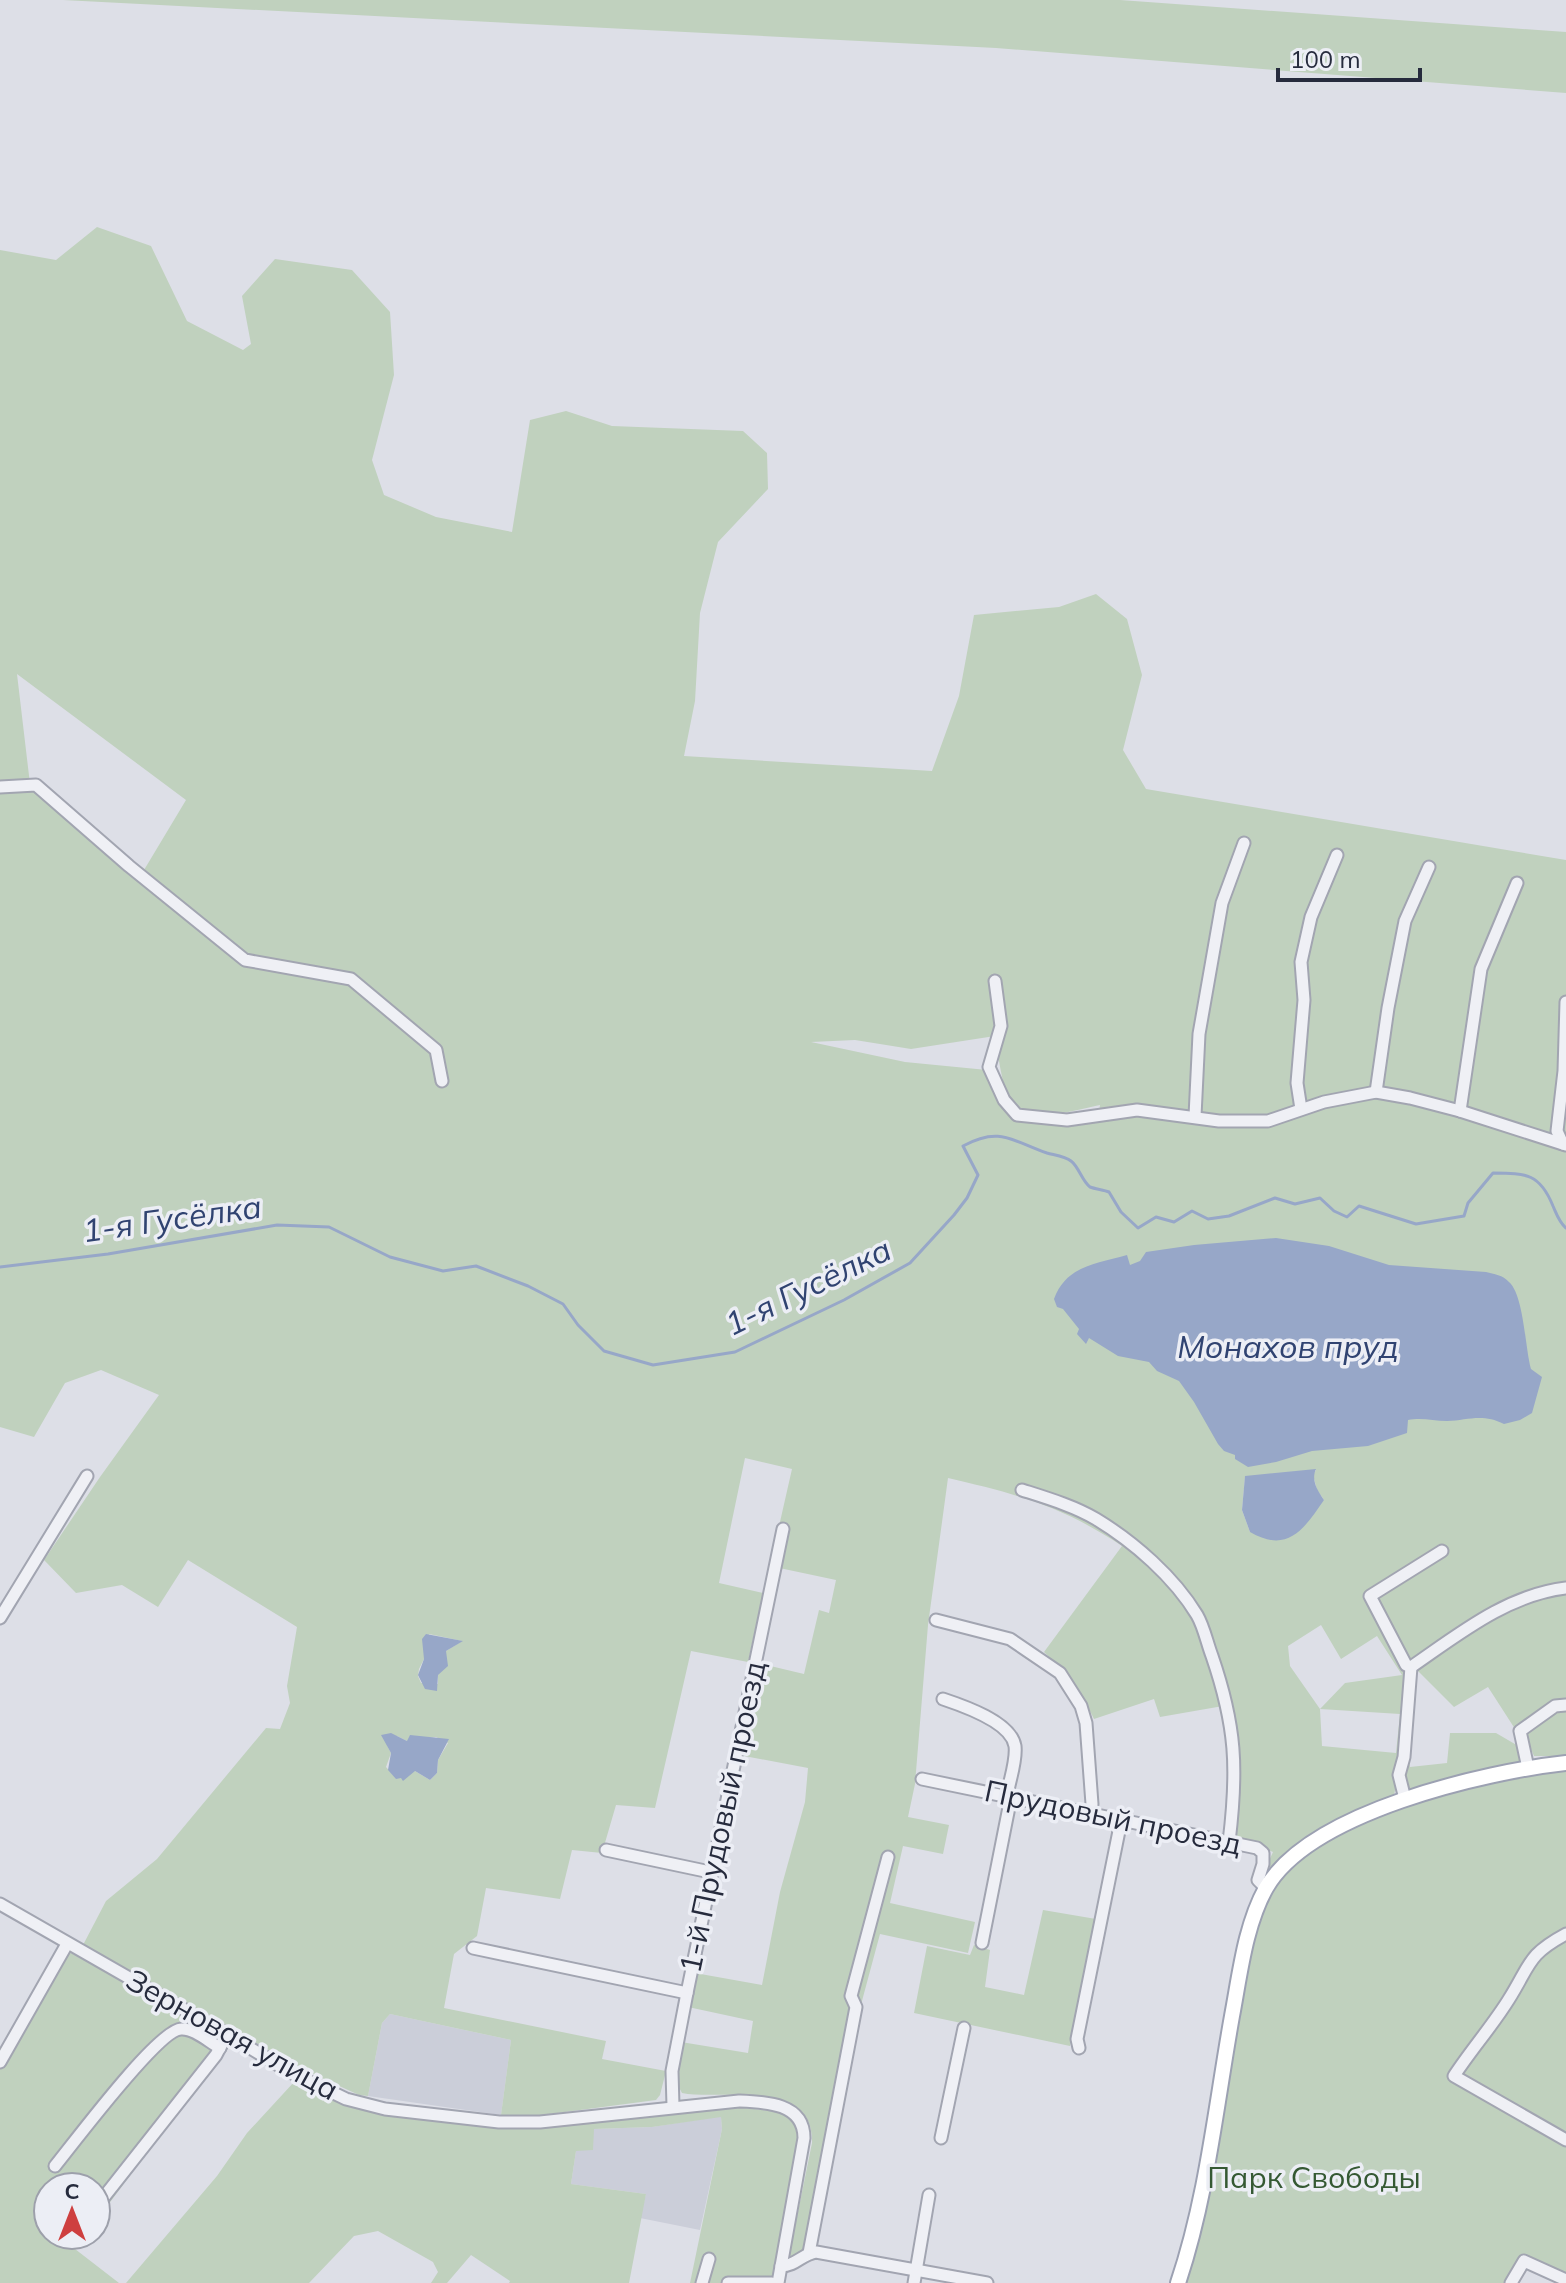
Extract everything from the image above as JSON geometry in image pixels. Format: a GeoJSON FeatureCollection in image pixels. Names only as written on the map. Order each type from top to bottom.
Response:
{"type":"FeatureCollection","features":[{"type":"Feature","properties":{"kind":"main road"},"geometry":{"type":"LineString","coordinates":[[1178,2283],[1200,2200],[1242,1961],[1255,1911],[1266,1888],[1285,1863],[1332,1829],[1405,1799],[1528,1768],[1566,1763]]}},
{"type":"Feature","properties":{"kind":"street"},"geometry":{"type":"LineString","coordinates":[[0,787],[36,785],[245,960],[351,979],[436,1050],[442,1081]]}},
{"type":"Feature","properties":{"kind":"street"},"geometry":{"type":"LineString","coordinates":[[1195,1116],[1199,1034],[1222,903],[1244,843]]}},
{"type":"Feature","properties":{"kind":"street"},"geometry":{"type":"LineString","coordinates":[[1301,1109],[1297,1083],[1304,1000],[1301,962],[1311,917],[1337,855]]}},
{"type":"Feature","properties":{"kind":"street"},"geometry":{"type":"LineString","coordinates":[[1376,1092],[1405,921],[1429,867]]}},
{"type":"Feature","properties":{"kind":"street"},"geometry":{"type":"LineString","coordinates":[[1460,1111],[1481,969],[1517,883]]}},
{"type":"Feature","properties":{"kind":"street"},"geometry":{"type":"LineString","coordinates":[[995,981],[1001,1026],[989,1067],[1004,1100],[1017,1115],[1067,1120],[1137,1110],[1219,1121],[1268,1121],[1301,1109],[1376,1092],[1460,1111],[1564,1144]]}},
{"type":"Feature","properties":{"kind":"street"},"geometry":{"type":"LineString","coordinates":[[1564,1144],[1557,1131],[1564,1071],[1566,1002]]}},
{"type":"Feature","properties":{"kind":"street"},"geometry":{"type":"LineString","coordinates":[[0,1618],[87,1476]]}},
{"type":"Feature","properties":{"kind":"street"},"geometry":{"type":"LineString","coordinates":[[1022,1490],[1093,1517],[1128,1540],[1176,1586],[1199,1617],[1225,1696],[1234,1750],[1236,1787],[1229,1842]]}},
{"type":"Feature","properties":{"kind":"street","name":"1-й Прудовый проезд"},"geometry":{"type":"LineString","coordinates":[[673,2106],[672,2071],[710,1872],[783,1529]]}},
{"type":"Feature","properties":{"kind":"street"},"geometry":{"type":"LineString","coordinates":[[1411,1667],[1406,1665],[1370,1596],[1442,1551]]}},
{"type":"Feature","properties":{"kind":"street"},"geometry":{"type":"LineString","coordinates":[[1411,1667],[1508,1603],[1544,1590],[1566,1588]]}},
{"type":"Feature","properties":{"kind":"street"},"geometry":{"type":"LineString","coordinates":[[936,1620],[1010,1639],[1060,1673],[1081,1706],[1086,1723],[1092,1804],[1090,1814]]}},
{"type":"Feature","properties":{"kind":"street"},"geometry":{"type":"LineString","coordinates":[[1405,1799],[1399,1775],[1404,1757],[1411,1667]]}},
{"type":"Feature","properties":{"kind":"street"},"geometry":{"type":"LineString","coordinates":[[943,1699],[1003,1726],[1015,1746],[982,1943]]}},
{"type":"Feature","properties":{"kind":"street"},"geometry":{"type":"LineString","coordinates":[[1528,1768],[1520,1731],[1555,1706],[1566,1705]]}},
{"type":"Feature","properties":{"kind":"street","name":"Прудовый проезд"},"geometry":{"type":"LineString","coordinates":[[922,1779],[1257,1848],[1263,1853],[1258,1880],[1266,1888]]}},
{"type":"Feature","properties":{"kind":"street"},"geometry":{"type":"LineString","coordinates":[[1079,2048],[1077,2039],[1121,1821]]}},
{"type":"Feature","properties":{"kind":"street"},"geometry":{"type":"LineString","coordinates":[[606,1850],[710,1872]]}},
{"type":"Feature","properties":{"kind":"street"},"geometry":{"type":"LineString","coordinates":[[728,2283],[775,2283],[781,2266],[791,2266],[809,2253],[856,2007],[851,1996],[888,1857]]}},
{"type":"Feature","properties":{"kind":"street","name":"Зерновая улица"},"geometry":{"type":"LineString","coordinates":[[0,1904],[288,2071],[346,2099],[385,2109],[499,2122],[540,2122],[739,2101],[768,2102],[798,2115],[804,2127],[800,2167],[781,2266]]}},
{"type":"Feature","properties":{"kind":"street"},"geometry":{"type":"LineString","coordinates":[[1566,1934],[1531,1958],[1509,1999],[1454,2076],[1566,2140]]}},
{"type":"Feature","properties":{"kind":"street"},"geometry":{"type":"LineString","coordinates":[[0,2062],[67,1944]]}},
{"type":"Feature","properties":{"kind":"street"},"geometry":{"type":"LineString","coordinates":[[473,1948],[687,1993]]}},
{"type":"Feature","properties":{"kind":"street"},"geometry":{"type":"LineString","coordinates":[[941,2138],[964,2028]]}},
{"type":"Feature","properties":{"kind":"street"},"geometry":{"type":"LineString","coordinates":[[55,2166],[114,2093],[174,2030],[190,2030],[220,2048]]}},
{"type":"Feature","properties":{"kind":"street"},"geometry":{"type":"LineString","coordinates":[[112,2186],[220,2048],[227,2034]]}},
{"type":"Feature","properties":{"kind":"street"},"geometry":{"type":"LineString","coordinates":[[914,2283],[929,2195]]}},
{"type":"Feature","properties":{"kind":"street"},"geometry":{"type":"LineString","coordinates":[[809,2253],[987,2283]]}},
{"type":"Feature","properties":{"kind":"street"},"geometry":{"type":"LineString","coordinates":[[702,2283],[709,2259]]}},
{"type":"Feature","properties":{"kind":"street"},"geometry":{"type":"LineString","coordinates":[[1511,2283],[1524,2261],[1566,2280]]}},
{"type":"Feature","properties":{"kind":"shaded area"},"geometry":{"type":"Polygon","coordinates":[[[390,2014],[511,2040],[501,2115],[368,2096],[382,2023],[390,2014]]]}},
{"type":"Feature","properties":{"kind":"shaded area"},"geometry":{"type":"Polygon","coordinates":[[[721,2116],[722,2129],[700,2230],[640,2218],[646,2194],[571,2184],[576,2151],[594,2129],[652,2127],[721,2116]]]}},
{"type":"Feature","properties":{"kind":"green space"},"geometry":{"type":"Polygon","coordinates":[[[63,0],[1120,0],[1566,32],[1566,93],[996,48],[63,0]]]}},
{"type":"Feature","properties":{"kind":"green space"},"geometry":{"type":"Polygon","coordinates":[[[97,227],[151,246],[187,321],[243,350],[251,344],[242,296],[275,259],[352,270],[390,312],[394,375],[372,460],[384,495],[436,517],[512,532],[530,420],[566,411],[612,426],[743,431],[767,453],[768,489],[718,542],[700,613],[695,701],[684,756],[932,771],[959,696],[974,615],[1059,607],[1096,594],[1127,619],[1142,675],[1123,750],[1146,789],[1566,860],[1566,1756],[1534,1756],[1525,1734],[1517,1732],[1488,1687],[1454,1707],[1416,1669],[1408,1756],[1410,1767],[1447,1763],[1450,1733],[1496,1733],[1520,1747],[1523,1756],[1520,1763],[1411,1792],[1397,1778],[1394,1796],[1313,1834],[1270,1868],[1267,1865],[1273,1852],[1236,1837],[1230,1828],[1232,1787],[1223,1706],[1160,1717],[1154,1699],[1094,1719],[1072,1683],[1044,1652],[1122,1546],[1059,1511],[948,1478],[928,1625],[915,1784],[908,1817],[949,1825],[943,1854],[903,1846],[890,1903],[975,1922],[968,1953],[880,1934],[859,2012],[814,2246],[794,2258],[789,2256],[812,2143],[809,2122],[798,2108],[782,2100],[762,2096],[682,2093],[676,2075],[681,2042],[748,2053],[753,2021],[688,2007],[695,1973],[762,1985],[780,1892],[805,1802],[808,1768],[739,1755],[758,1663],[804,1674],[819,1610],[829,1613],[836,1580],[770,1566],[792,1469],[745,1458],[719,1583],[763,1593],[748,1662],[691,1651],[655,1808],[616,1805],[602,1853],[572,1850],[560,1899],[486,1888],[477,1936],[454,1954],[444,2008],[606,2041],[602,2059],[666,2071],[656,2100],[542,2115],[501,2115],[511,2040],[390,2014],[382,2023],[368,2096],[359,2095],[302,2069],[83,1945],[106,1901],[157,1859],[266,1728],[280,1729],[290,1703],[287,1686],[297,1627],[188,1560],[158,1607],[122,1585],[76,1593],[44,1560],[159,1395],[101,1370],[65,1383],[34,1437],[0,1427],[0,250],[56,260],[97,227]],[[17,674],[30,784],[141,875],[186,800],[17,674]],[[995,1036],[911,1049],[855,1040],[811,1042],[905,1062],[987,1070],[999,1105],[1014,1118],[1098,1118],[1100,1105],[1052,1114],[1027,1112],[1017,1107],[1007,1094],[995,1036]],[[1316,1470],[1245,1477],[1242,1510],[1250,1532],[1324,1500],[1313,1475],[1316,1470]],[[1321,1625],[1288,1646],[1290,1666],[1320,1709],[1345,1683],[1402,1675],[1377,1636],[1341,1659],[1321,1625]],[[429,1634],[419,1669],[421,1683],[438,1684],[446,1651],[462,1641],[429,1634]],[[1320,1709],[1322,1746],[1396,1753],[1400,1714],[1320,1709]],[[397,1736],[387,1745],[391,1753],[386,1767],[393,1775],[415,1771],[430,1780],[437,1773],[438,1760],[448,1743],[436,1737],[407,1741],[397,1736]]]}},
{"type":"Feature","properties":{"kind":"green space","name":"Парк Свободы"},"geometry":{"type":"Polygon","coordinates":[[[1566,1770],[1566,2283],[1558,2283],[1528,2267],[1519,2283],[1181,2283],[1245,1962],[1260,1912],[1278,1877],[1286,1867],[1340,1833],[1401,1806],[1467,1787],[1566,1770]]]}},
{"type":"Feature","properties":{"kind":"green space"},"geometry":{"type":"Polygon","coordinates":[[[1043,1910],[1096,1919],[1070,2046],[914,2013],[927,1946],[970,1955],[974,1945],[990,1950],[985,1987],[1024,1995],[1043,1910]]]}},
{"type":"Feature","properties":{"kind":"green space"},"geometry":{"type":"Polygon","coordinates":[[[71,1953],[219,2034],[225,2048],[112,2200],[112,2171],[32,2171],[32,2251],[78,2251],[119,2283],[0,2283],[0,2054],[66,1955],[71,1953]]]}},
{"type":"Feature","properties":{"kind":"green space"},"geometry":{"type":"Polygon","coordinates":[[[294,2082],[345,2106],[383,2115],[499,2127],[738,2107],[786,2113],[799,2128],[799,2137],[771,2283],[690,2283],[722,2129],[721,2117],[652,2127],[594,2129],[593,2150],[576,2151],[571,2184],[646,2194],[629,2283],[509,2283],[471,2255],[447,2283],[431,2283],[438,2272],[433,2262],[378,2231],[354,2236],[309,2283],[126,2283],[217,2176],[247,2133],[294,2082]]]}},
{"type":"Feature","properties":{"kind":"water","name":"Монахов пруд"},"geometry":{"type":"Polygon","coordinates":[[[1276,1238],[1329,1246],[1389,1265],[1486,1272],[1504,1278],[1518,1298],[1531,1369],[1542,1377],[1532,1413],[1504,1424],[1482,1418],[1408,1420],[1407,1433],[1368,1446],[1312,1451],[1248,1467],[1218,1444],[1179,1381],[1157,1371],[1149,1362],[1118,1356],[1089,1338],[1086,1344],[1077,1334],[1079,1329],[1063,1309],[1057,1307],[1054,1299],[1066,1279],[1083,1268],[1104,1261],[1127,1255],[1130,1265],[1140,1261],[1146,1252],[1276,1238]]]}},
{"type":"Feature","properties":{"kind":"water"},"geometry":{"type":"Polygon","coordinates":[[[1316,1469],[1314,1481],[1324,1500],[1302,1529],[1285,1539],[1275,1540],[1250,1532],[1242,1510],[1245,1476],[1316,1469]]]}},
{"type":"Feature","properties":{"kind":"water"},"geometry":{"type":"Polygon","coordinates":[[[426,1634],[463,1641],[446,1651],[448,1666],[438,1675],[437,1691],[425,1689],[418,1675],[424,1659],[422,1639],[426,1634]]]}},
{"type":"Feature","properties":{"kind":"water"},"geometry":{"type":"Polygon","coordinates":[[[391,1733],[407,1741],[410,1735],[449,1739],[438,1760],[437,1773],[430,1780],[415,1771],[403,1781],[396,1779],[388,1770],[391,1753],[381,1735],[391,1733]]]}},
{"type":"Feature","properties":{"kind":"waterway","name":"1-я Гусёлка"},"geometry":{"type":"LineString","coordinates":[[0,1267],[108,1254],[277,1225],[329,1227],[390,1257],[443,1271],[476,1266],[528,1286],[563,1304],[578,1325],[604,1351],[653,1365],[735,1352],[844,1300],[910,1263],[954,1215],[967,1198],[978,1175],[963,1146],[987,1137],[1015,1140],[1069,1159],[1090,1187],[1109,1192],[1121,1212],[1138,1228],[1156,1217],[1174,1222],[1192,1211],[1208,1219],[1229,1216],[1275,1198],[1295,1204],[1320,1198],[1334,1211],[1347,1217],[1359,1206],[1416,1224],[1464,1216],[1468,1203],[1493,1173],[1523,1175],[1537,1181],[1566,1228]]}}]}
